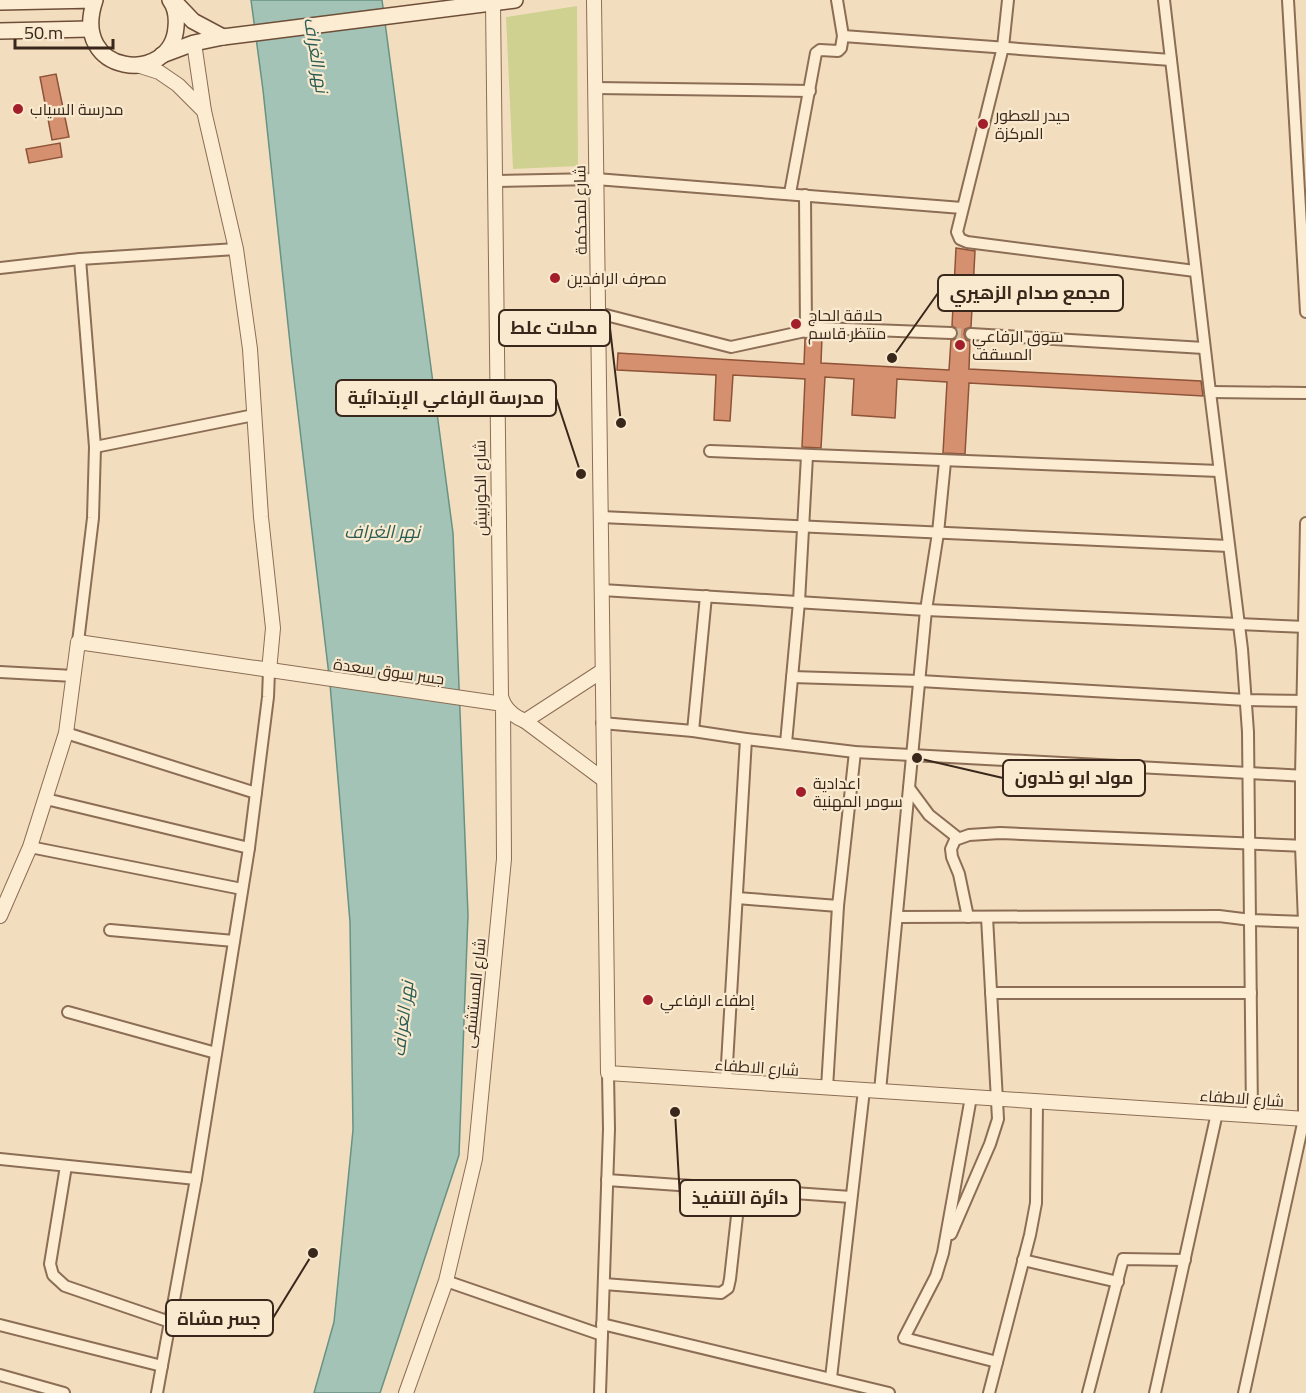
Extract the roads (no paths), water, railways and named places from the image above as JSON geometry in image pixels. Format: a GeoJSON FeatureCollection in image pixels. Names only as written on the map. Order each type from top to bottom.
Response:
{"type":"FeatureCollection","features":[{"type":"Feature","properties":{"kind":"main road"},"geometry":{"type":"LineString","coordinates":[[0,2],[95,0],[90,13],[90,29],[93,40],[100,51],[111,60],[124,65],[137,65],[151,62],[162,55],[195,43],[223,38],[493,1],[515,0]]}},
{"type":"Feature","properties":{"kind":"main road"},"geometry":{"type":"LineString","coordinates":[[171,0],[193,21],[223,38]]}},
{"type":"Feature","properties":{"kind":"main road"},"geometry":{"type":"LineString","coordinates":[[162,55],[171,44],[176,31],[177,18],[171,0]]}},
{"type":"Feature","properties":{"kind":"main road"},"geometry":{"type":"LineString","coordinates":[[189,0],[195,43]]}},
{"type":"Feature","properties":{"kind":"main road"},"geometry":{"type":"LineString","coordinates":[[0,32],[90,29]]}},
{"type":"Feature","properties":{"kind":"street","name":"شارع لمحكمة"},"geometry":{"type":"LineString","coordinates":[[594,0],[602,671]]}},
{"type":"Feature","properties":{"kind":"street"},"geometry":{"type":"LineString","coordinates":[[790,193],[816,53],[820,50],[838,51],[841,48],[843,36],[837,0]]}},
{"type":"Feature","properties":{"kind":"street"},"geometry":{"type":"LineString","coordinates":[[1008,0],[1003,47],[962,208],[957,232],[960,238],[967,242],[1195,271]]}},
{"type":"Feature","properties":{"kind":"street"},"geometry":{"type":"LineString","coordinates":[[1164,0],[1246,700],[1249,773],[1252,1115]]}},
{"type":"Feature","properties":{"kind":"street"},"geometry":{"type":"LineString","coordinates":[[1288,0],[1306,312]]}},
{"type":"Feature","properties":{"kind":"street","name":"شارع الكورنيش"},"geometry":{"type":"LineString","coordinates":[[493,1],[502,704]]}},
{"type":"Feature","properties":{"kind":"street"},"geometry":{"type":"LineString","coordinates":[[843,36],[1171,60]]}},
{"type":"Feature","properties":{"kind":"street"},"geometry":{"type":"LineString","coordinates":[[157,1393],[196,1179],[249,848],[268,697],[273,628],[261,517],[250,349],[236,249],[204,111],[195,43]]}},
{"type":"Feature","properties":{"kind":"street"},"geometry":{"type":"LineString","coordinates":[[137,65],[159,72],[178,85],[204,111]]}},
{"type":"Feature","properties":{"kind":"street"},"geometry":{"type":"LineString","coordinates":[[595,88],[810,91]]}},
{"type":"Feature","properties":{"kind":"street"},"geometry":{"type":"LineString","coordinates":[[495,181],[596,179],[962,208]]}},
{"type":"Feature","properties":{"kind":"street"},"geometry":{"type":"LineString","coordinates":[[805,195],[806,332]]}},
{"type":"Feature","properties":{"kind":"street"},"geometry":{"type":"LineString","coordinates":[[0,268],[80,259],[236,249]]}},
{"type":"Feature","properties":{"kind":"street"},"geometry":{"type":"LineString","coordinates":[[0,916],[4,894],[30,847],[46,798],[66,733],[74,676],[93,518],[95,447],[80,259]]}},
{"type":"Feature","properties":{"kind":"street"},"geometry":{"type":"LineString","coordinates":[[598,313],[730,347],[819,328],[951,333]]}},
{"type":"Feature","properties":{"kind":"street"},"geometry":{"type":"LineString","coordinates":[[971,334],[1204,348]]}},
{"type":"Feature","properties":{"kind":"street"},"geometry":{"type":"LineString","coordinates":[[1209,392],[1306,393]]}},
{"type":"Feature","properties":{"kind":"street"},"geometry":{"type":"LineString","coordinates":[[95,447],[254,415]]}},
{"type":"Feature","properties":{"kind":"street"},"geometry":{"type":"LineString","coordinates":[[710,452],[1219,471]]}},
{"type":"Feature","properties":{"kind":"street"},"geometry":{"type":"LineString","coordinates":[[786,743],[799,602],[807,456]]}},
{"type":"Feature","properties":{"kind":"street"},"geometry":{"type":"LineString","coordinates":[[880,1091],[926,610],[938,533],[945,462]]}},
{"type":"Feature","properties":{"kind":"street"},"geometry":{"type":"LineString","coordinates":[[601,517],[1229,546]]}},
{"type":"Feature","properties":{"kind":"street"},"geometry":{"type":"LineString","coordinates":[[1244,1393],[1305,1119],[1303,776],[1306,523]]}},
{"type":"Feature","properties":{"kind":"street"},"geometry":{"type":"LineString","coordinates":[[602,590],[926,610],[1305,627]]}},
{"type":"Feature","properties":{"kind":"street"},"geometry":{"type":"LineString","coordinates":[[693,730],[706,596]]}},
{"type":"Feature","properties":{"kind":"street","name":"جسر سوق سعدة"},"geometry":{"type":"LineString","coordinates":[[78,642],[502,704]]}},
{"type":"Feature","properties":{"kind":"street"},"geometry":{"type":"LineString","coordinates":[[525,721],[602,671]]}},
{"type":"Feature","properties":{"kind":"street"},"geometry":{"type":"LineString","coordinates":[[600,1393],[608,1073],[602,671]]}},
{"type":"Feature","properties":{"kind":"street"},"geometry":{"type":"LineString","coordinates":[[0,672],[74,676]]}},
{"type":"Feature","properties":{"kind":"street"},"geometry":{"type":"LineString","coordinates":[[792,677],[920,681],[1246,700],[1304,701]]}},
{"type":"Feature","properties":{"kind":"street"},"geometry":{"type":"LineString","coordinates":[[502,704],[511,714],[525,721],[604,780]]}},
{"type":"Feature","properties":{"kind":"street","name":"شارع المستشفى"},"geometry":{"type":"LineString","coordinates":[[406,1393],[446,1281],[475,1159],[504,859],[502,704]]}},
{"type":"Feature","properties":{"kind":"street"},"geometry":{"type":"LineString","coordinates":[[602,723],[693,730],[855,752],[1303,776]]}},
{"type":"Feature","properties":{"kind":"street"},"geometry":{"type":"LineString","coordinates":[[66,733],[256,793]]}},
{"type":"Feature","properties":{"kind":"street"},"geometry":{"type":"LineString","coordinates":[[726,1081],[746,739]]}},
{"type":"Feature","properties":{"kind":"street"},"geometry":{"type":"LineString","coordinates":[[827,1088],[838,906],[855,752]]}},
{"type":"Feature","properties":{"kind":"street"},"geometry":{"type":"LineString","coordinates":[[909,788],[929,815],[958,838]]}},
{"type":"Feature","properties":{"kind":"street"},"geometry":{"type":"LineString","coordinates":[[46,798],[249,848]]}},
{"type":"Feature","properties":{"kind":"street"},"geometry":{"type":"LineString","coordinates":[[968,917],[951,849],[955,840],[969,835],[1000,833],[1304,846]]}},
{"type":"Feature","properties":{"kind":"street"},"geometry":{"type":"LineString","coordinates":[[30,847],[242,889]]}},
{"type":"Feature","properties":{"kind":"street"},"geometry":{"type":"LineString","coordinates":[[737,898],[838,906]]}},
{"type":"Feature","properties":{"kind":"street"},"geometry":{"type":"LineString","coordinates":[[897,917],[1219,916],[1305,922]]}},
{"type":"Feature","properties":{"kind":"street"},"geometry":{"type":"LineString","coordinates":[[943,1253],[990,1144],[998,1119],[987,917]]}},
{"type":"Feature","properties":{"kind":"street"},"geometry":{"type":"LineString","coordinates":[[110,930],[234,941]]}},
{"type":"Feature","properties":{"kind":"street"},"geometry":{"type":"LineString","coordinates":[[991,993],[1251,993]]}},
{"type":"Feature","properties":{"kind":"street"},"geometry":{"type":"LineString","coordinates":[[68,1012],[216,1053]]}},
{"type":"Feature","properties":{"kind":"street","name":"شارع الاطفاء"},"geometry":{"type":"LineString","coordinates":[[608,1073],[1305,1119]]}},
{"type":"Feature","properties":{"kind":"street"},"geometry":{"type":"LineString","coordinates":[[831,1378],[864,1090]]}},
{"type":"Feature","properties":{"kind":"street"},"geometry":{"type":"LineString","coordinates":[[972,1097],[943,1253],[936,1276],[904,1338],[997,1362]]}},
{"type":"Feature","properties":{"kind":"street"},"geometry":{"type":"LineString","coordinates":[[989,1393],[1036,1203],[1037,1101]]}},
{"type":"Feature","properties":{"kind":"street"},"geometry":{"type":"LineString","coordinates":[[1155,1393],[1218,1113]]}},
{"type":"Feature","properties":{"kind":"street"},"geometry":{"type":"LineString","coordinates":[[0,1159],[196,1179]]}},
{"type":"Feature","properties":{"kind":"street"},"geometry":{"type":"LineString","coordinates":[[66,1166],[50,1264],[53,1275],[65,1286],[170,1322]]}},
{"type":"Feature","properties":{"kind":"street"},"geometry":{"type":"LineString","coordinates":[[607,1180],[851,1197]]}},
{"type":"Feature","properties":{"kind":"street"},"geometry":{"type":"LineString","coordinates":[[604,1284],[721,1293],[728,1288],[730,1279],[740,1189]]}},
{"type":"Feature","properties":{"kind":"street"},"geometry":{"type":"LineString","coordinates":[[1088,1393],[1123,1259],[1185,1260]]}},
{"type":"Feature","properties":{"kind":"street"},"geometry":{"type":"LineString","coordinates":[[1023,1260],[1118,1282]]}},
{"type":"Feature","properties":{"kind":"street"},"geometry":{"type":"LineString","coordinates":[[446,1281],[602,1330],[831,1378],[869,1391],[889,1393]]}},
{"type":"Feature","properties":{"kind":"street"},"geometry":{"type":"LineString","coordinates":[[0,1325],[162,1366]]}},
{"type":"Feature","properties":{"kind":"street"},"geometry":{"type":"LineString","coordinates":[[0,1375],[64,1393]]}},
{"type":"Feature","properties":{"kind":"water","name":"نهر الغراف"},"geometry":{"type":"Polygon","coordinates":[[[251,0],[382,0],[453,533],[468,915],[459,1155],[380,1393],[314,1393],[334,1322],[353,1130],[350,922],[330,684],[251,0]]]}},
{"type":"Feature","properties":{"kind":"tunnel"},"geometry":{"type":"LineString","coordinates":[[951,333],[971,334]]}},
{"type":"Feature","properties":{"kind":"place","name":"مدرسة السياب"},"geometry":{"type":"Point","coordinates":[18,109]}},
{"type":"Feature","properties":{"kind":"place","name":"حيدر للعطور المركزة"},"geometry":{"type":"Point","coordinates":[983,124]}},
{"type":"Feature","properties":{"kind":"place","name":"مصرف الرافدين"},"geometry":{"type":"Point","coordinates":[555,278]}},
{"type":"Feature","properties":{"kind":"place","name":"حلاقة الحاج منتظر قاسم"},"geometry":{"type":"Point","coordinates":[796,324]}},
{"type":"Feature","properties":{"kind":"place","name":"سوق الرفاعي المسقف"},"geometry":{"type":"Point","coordinates":[960,345]}},
{"type":"Feature","properties":{"kind":"place","name":"مجمع صدام الزهيري"},"geometry":{"type":"Point","coordinates":[892,358]}},
{"type":"Feature","properties":{"kind":"place","name":"محلات علط"},"geometry":{"type":"Point","coordinates":[621,423]}},
{"type":"Feature","properties":{"kind":"place","name":"مدرسة الرفاعي الإبتدائية"},"geometry":{"type":"Point","coordinates":[581,474]}},
{"type":"Feature","properties":{"kind":"place","name":"مولد ابو خلدون"},"geometry":{"type":"Point","coordinates":[917,758]}},
{"type":"Feature","properties":{"kind":"place","name":"اعدادية سومر المهنية"},"geometry":{"type":"Point","coordinates":[801,792]}},
{"type":"Feature","properties":{"kind":"place","name":"إطفاء الرفاعي"},"geometry":{"type":"Point","coordinates":[648,1000]}},
{"type":"Feature","properties":{"kind":"place","name":"دائرة التنفيذ"},"geometry":{"type":"Point","coordinates":[675,1112]}},
{"type":"Feature","properties":{"kind":"place","name":"جسر مشاة"},"geometry":{"type":"Point","coordinates":[313,1253]}}]}
